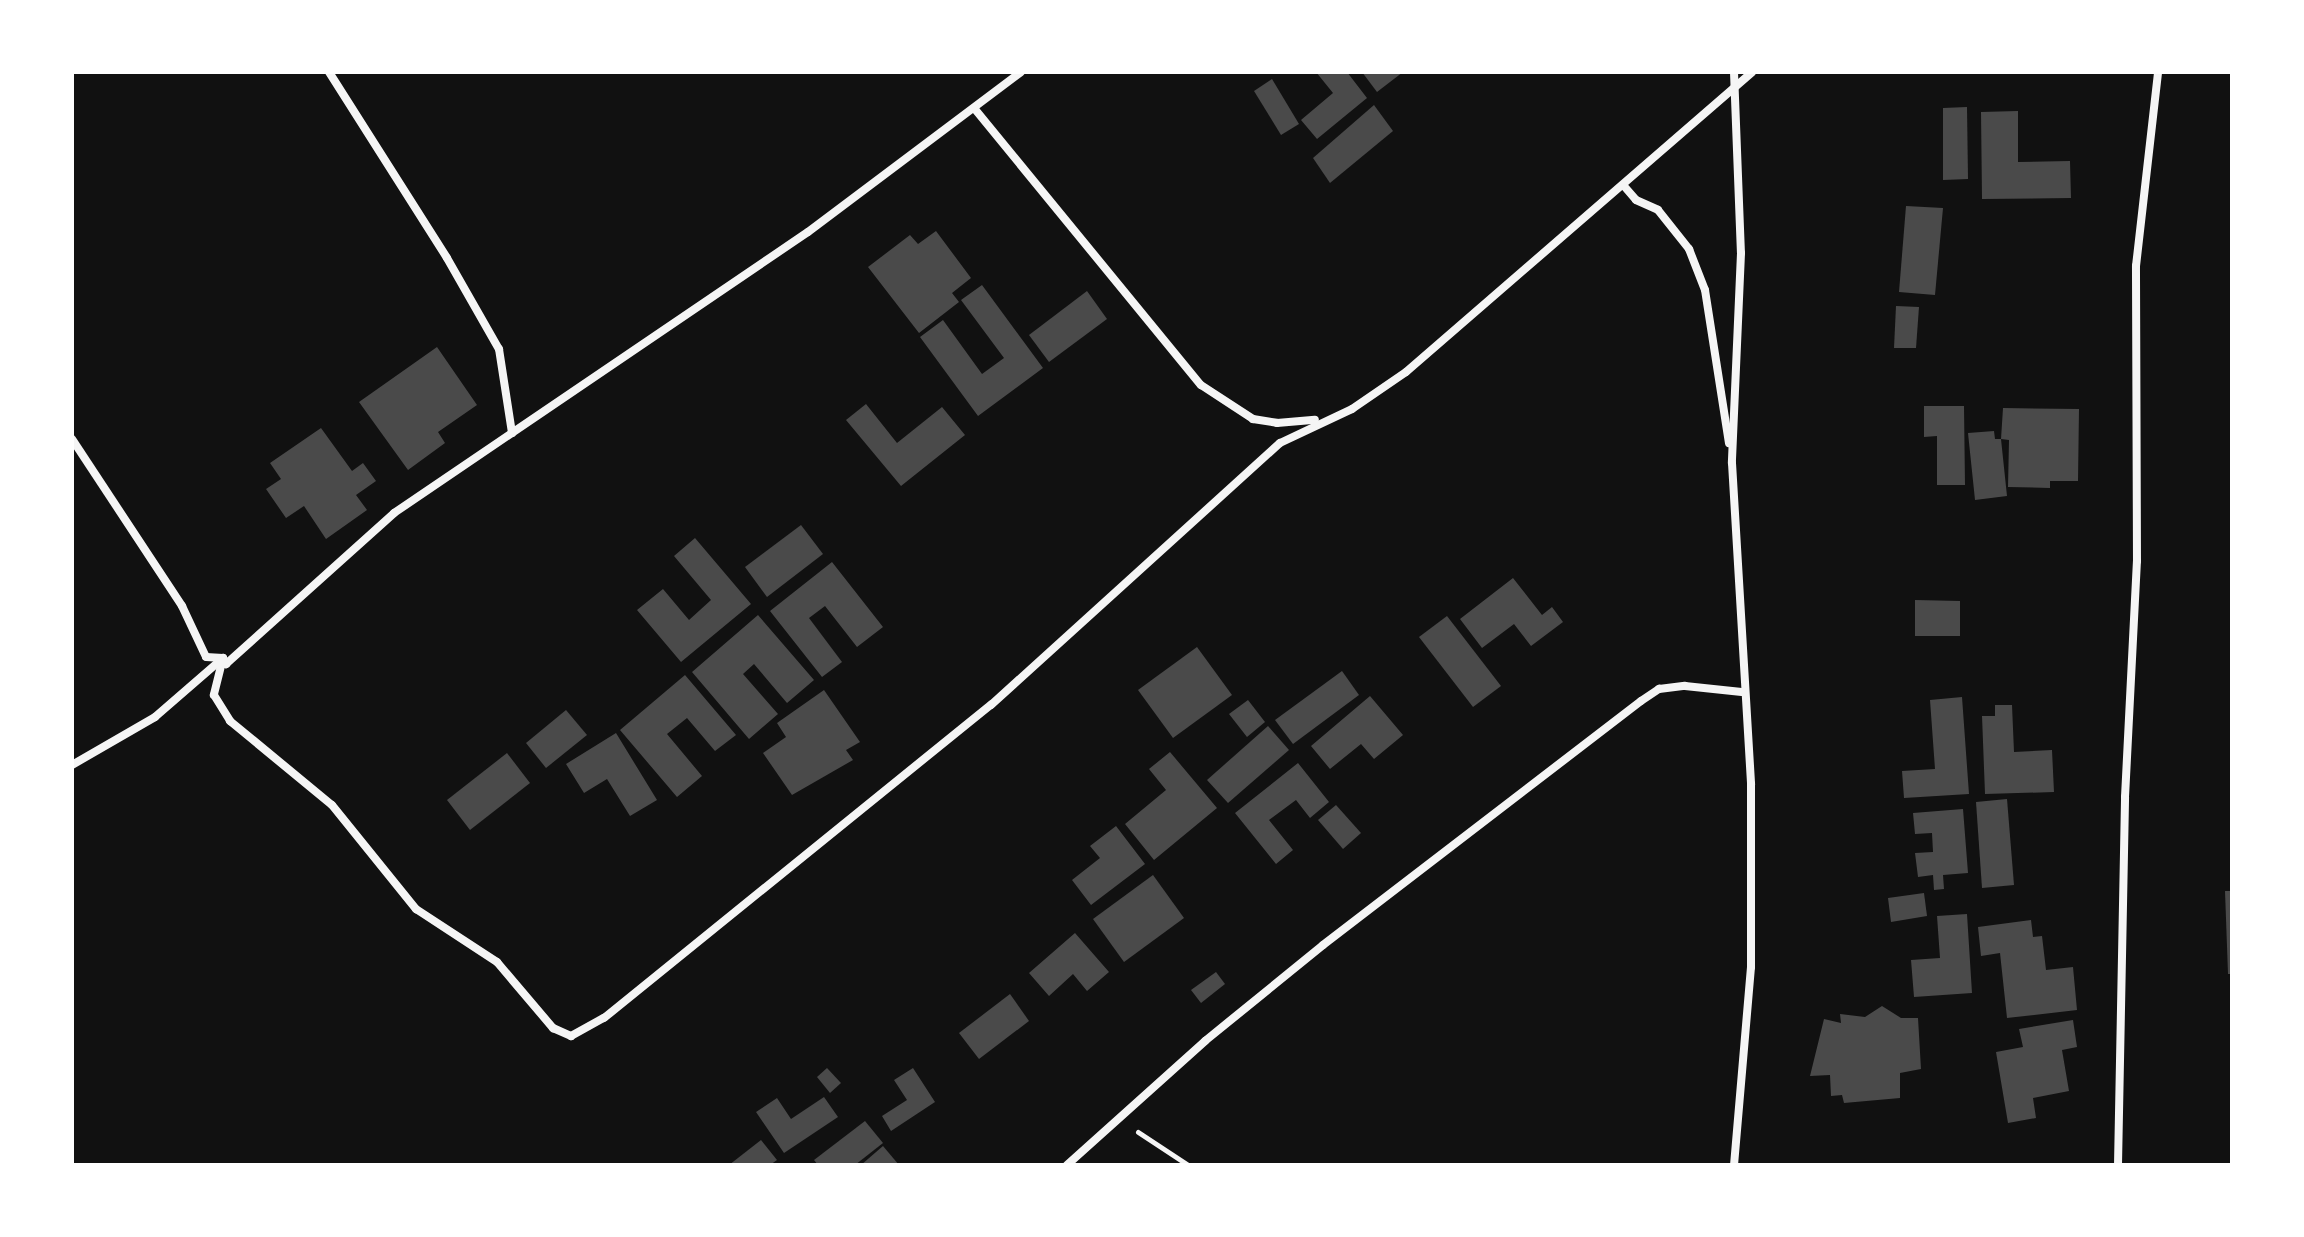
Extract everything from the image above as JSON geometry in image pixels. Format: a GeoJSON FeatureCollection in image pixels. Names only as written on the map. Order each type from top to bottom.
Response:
{"type":"FeatureCollection","features":[{"type":"Feature","properties":{"kind":"street"},"geometry":{"type":"LineString","coordinates":[[329,72],[447,258],[499,349],[512,433]]}},
{"type":"Feature","properties":{"kind":"street"},"geometry":{"type":"LineString","coordinates":[[223,658],[226,664],[394,513],[797,240],[1021,72]]}},
{"type":"Feature","properties":{"kind":"street"},"geometry":{"type":"LineString","coordinates":[[1734,72],[1741,253],[1732,463],[1742,692],[1751,784],[1751,967],[1734,1165]]}},
{"type":"Feature","properties":{"kind":"street"},"geometry":{"type":"LineString","coordinates":[[223,658],[214,695],[230,721],[341,814],[416,909],[497,962],[553,1028],[571,1036],[604,1018],[833,836],[1091,618],[1280,443],[1320,420],[1352,409],[1406,372],[1752,72]]}},
{"type":"Feature","properties":{"kind":"street"},"geometry":{"type":"LineString","coordinates":[[2118,1165],[2125,797],[2137,561],[2136,266],[2158,72]]}},
{"type":"Feature","properties":{"kind":"street"},"geometry":{"type":"LineString","coordinates":[[974,108],[1201,385],[1253,419],[1277,423],[1320,420]]}},
{"type":"Feature","properties":{"kind":"street"},"geometry":{"type":"LineString","coordinates":[[1624,186],[1672,224],[1705,290],[1732,463]]}},
{"type":"Feature","properties":{"kind":"street"},"geometry":{"type":"LineString","coordinates":[[72,439],[182,606],[206,657],[223,658]]}},
{"type":"Feature","properties":{"kind":"street"},"geometry":{"type":"LineString","coordinates":[[72,765],[155,717],[223,658]]}},
{"type":"Feature","properties":{"kind":"street"},"geometry":{"type":"LineString","coordinates":[[1067,1165],[1122,1119],[1205,1041],[1323,945],[1641,701],[1659,689],[1685,686],[1742,692]]}},
{"type":"Feature","properties":{"kind":"path"},"geometry":{"type":"LineString","coordinates":[[1122,1119],[1188,1165]]}},
{"type":"Feature","properties":{"kind":"building"},"geometry":{"type":"Polygon","coordinates":[[[1316,72],[1347,72],[1367,98],[1317,139],[1301,120],[1333,93],[1316,72]]]}},
{"type":"Feature","properties":{"kind":"building"},"geometry":{"type":"Polygon","coordinates":[[[1362,72],[1403,72],[1377,92],[1362,72]]]}},
{"type":"Feature","properties":{"kind":"building"},"geometry":{"type":"Polygon","coordinates":[[[1272,79],[1299,124],[1281,135],[1254,91],[1272,79]]]}},
{"type":"Feature","properties":{"kind":"building"},"geometry":{"type":"Polygon","coordinates":[[[1374,105],[1393,131],[1330,183],[1313,158],[1374,105]]]}},
{"type":"Feature","properties":{"kind":"building"},"geometry":{"type":"Polygon","coordinates":[[[1967,107],[1968,179],[1943,180],[1943,108],[1967,107]]]}},
{"type":"Feature","properties":{"kind":"building"},"geometry":{"type":"Polygon","coordinates":[[[2018,111],[2018,162],[2070,161],[2071,198],[1982,199],[1981,112],[2018,111]]]}},
{"type":"Feature","properties":{"kind":"building"},"geometry":{"type":"Polygon","coordinates":[[[1906,206],[1943,208],[1935,295],[1899,292],[1906,206]]]}},
{"type":"Feature","properties":{"kind":"building"},"geometry":{"type":"Polygon","coordinates":[[[936,231],[971,278],[952,293],[959,302],[919,333],[868,267],[910,235],[918,244],[936,231]]]}},
{"type":"Feature","properties":{"kind":"building"},"geometry":{"type":"Polygon","coordinates":[[[982,285],[1043,368],[978,416],[920,337],[943,320],[982,374],[1004,358],[961,300],[982,285]]]}},
{"type":"Feature","properties":{"kind":"building"},"geometry":{"type":"Polygon","coordinates":[[[1087,291],[1107,319],[1049,362],[1029,335],[1087,291]]]}},
{"type":"Feature","properties":{"kind":"building"},"geometry":{"type":"Polygon","coordinates":[[[1896,306],[1919,307],[1916,348],[1894,348],[1896,306]]]}},
{"type":"Feature","properties":{"kind":"building"},"geometry":{"type":"Polygon","coordinates":[[[437,347],[477,405],[438,432],[445,443],[408,470],[359,402],[437,347]]]}},
{"type":"Feature","properties":{"kind":"building"},"geometry":{"type":"Polygon","coordinates":[[[866,404],[897,443],[942,407],[965,435],[901,486],[846,420],[866,404]]]}},
{"type":"Feature","properties":{"kind":"building"},"geometry":{"type":"Polygon","coordinates":[[[1924,406],[1964,406],[1965,485],[1937,485],[1937,436],[1924,437],[1924,406]]]}},
{"type":"Feature","properties":{"kind":"building"},"geometry":{"type":"Polygon","coordinates":[[[2003,408],[2079,409],[2078,481],[2050,481],[2050,488],[2008,487],[2009,440],[2001,439],[2003,408]]]}},
{"type":"Feature","properties":{"kind":"building"},"geometry":{"type":"Polygon","coordinates":[[[321,428],[352,471],[363,463],[376,481],[356,495],[367,510],[326,539],[304,506],[286,518],[266,489],[281,479],[270,463],[321,428]]]}},
{"type":"Feature","properties":{"kind":"building"},"geometry":{"type":"Polygon","coordinates":[[[1994,431],[1995,439],[2001,439],[2007,496],[1975,500],[1968,433],[1994,431]]]}},
{"type":"Feature","properties":{"kind":"building"},"geometry":{"type":"Polygon","coordinates":[[[801,525],[823,554],[767,597],[745,567],[801,525]]]}},
{"type":"Feature","properties":{"kind":"building"},"geometry":{"type":"Polygon","coordinates":[[[695,538],[751,604],[681,662],[637,610],[663,589],[689,620],[711,600],[674,556],[695,538]]]}},
{"type":"Feature","properties":{"kind":"building"},"geometry":{"type":"Polygon","coordinates":[[[832,562],[883,627],[857,647],[825,606],[809,618],[842,662],[822,677],[770,611],[832,562]]]}},
{"type":"Feature","properties":{"kind":"building"},"geometry":{"type":"Polygon","coordinates":[[[1513,578],[1542,615],[1552,607],[1563,622],[1531,646],[1514,624],[1482,648],[1460,619],[1513,578]]]}},
{"type":"Feature","properties":{"kind":"building"},"geometry":{"type":"Polygon","coordinates":[[[1915,600],[1960,601],[1960,636],[1915,636],[1915,600]]]}},
{"type":"Feature","properties":{"kind":"building"},"geometry":{"type":"Polygon","coordinates":[[[758,615],[814,680],[787,703],[754,664],[743,674],[778,714],[749,739],[692,672],[758,615]]]}},
{"type":"Feature","properties":{"kind":"building"},"geometry":{"type":"Polygon","coordinates":[[[1447,616],[1501,686],[1473,707],[1419,637],[1447,616]]]}},
{"type":"Feature","properties":{"kind":"building"},"geometry":{"type":"Polygon","coordinates":[[[1197,647],[1232,695],[1173,738],[1138,690],[1197,647]]]}},
{"type":"Feature","properties":{"kind":"building"},"geometry":{"type":"Polygon","coordinates":[[[1342,671],[1359,695],[1293,744],[1275,720],[1342,671]]]}},
{"type":"Feature","properties":{"kind":"building"},"geometry":{"type":"Polygon","coordinates":[[[685,675],[736,735],[715,751],[687,718],[667,734],[702,776],[677,797],[620,730],[685,675]]]}},
{"type":"Feature","properties":{"kind":"building"},"geometry":{"type":"Polygon","coordinates":[[[824,690],[860,742],[846,750],[853,760],[792,795],[763,753],[786,737],[777,723],[824,690]]]}},
{"type":"Feature","properties":{"kind":"building"},"geometry":{"type":"Polygon","coordinates":[[[1370,696],[1403,735],[1374,759],[1361,744],[1330,769],[1311,746],[1370,696]]]}},
{"type":"Feature","properties":{"kind":"building"},"geometry":{"type":"Polygon","coordinates":[[[1962,697],[1969,794],[1904,798],[1902,771],[1935,769],[1930,700],[1962,697]]]}},
{"type":"Feature","properties":{"kind":"building"},"geometry":{"type":"Polygon","coordinates":[[[1248,700],[1265,722],[1247,737],[1229,714],[1248,700]]]}},
{"type":"Feature","properties":{"kind":"building"},"geometry":{"type":"Polygon","coordinates":[[[1995,705],[2012,705],[2014,752],[2052,750],[2054,792],[1985,794],[1982,716],[1995,716],[1995,705]]]}},
{"type":"Feature","properties":{"kind":"building"},"geometry":{"type":"Polygon","coordinates":[[[566,710],[587,735],[546,768],[526,743],[566,710]]]}},
{"type":"Feature","properties":{"kind":"building"},"geometry":{"type":"Polygon","coordinates":[[[1268,726],[1289,750],[1228,803],[1207,780],[1268,726]]]}},
{"type":"Feature","properties":{"kind":"building"},"geometry":{"type":"Polygon","coordinates":[[[616,733],[657,800],[630,816],[607,779],[584,793],[566,764],[616,733]]]}},
{"type":"Feature","properties":{"kind":"building"},"geometry":{"type":"Polygon","coordinates":[[[1170,752],[1217,808],[1154,860],[1125,824],[1166,790],[1149,769],[1170,752]]]}},
{"type":"Feature","properties":{"kind":"building"},"geometry":{"type":"Polygon","coordinates":[[[507,753],[530,783],[470,830],[447,800],[507,753]]]}},
{"type":"Feature","properties":{"kind":"building"},"geometry":{"type":"Polygon","coordinates":[[[1298,763],[1329,802],[1310,818],[1296,800],[1269,820],[1293,850],[1276,864],[1235,813],[1298,763]]]}},
{"type":"Feature","properties":{"kind":"building"},"geometry":{"type":"Polygon","coordinates":[[[2007,799],[2014,885],[1982,888],[1976,802],[2007,799]]]}},
{"type":"Feature","properties":{"kind":"building"},"geometry":{"type":"Polygon","coordinates":[[[1336,805],[1361,833],[1343,849],[1318,820],[1336,805]]]}},
{"type":"Feature","properties":{"kind":"building"},"geometry":{"type":"Polygon","coordinates":[[[1963,809],[1968,873],[1943,875],[1944,889],[1934,890],[1933,875],[1918,877],[1915,853],[1933,852],[1932,833],[1915,834],[1913,813],[1963,809]]]}},
{"type":"Feature","properties":{"kind":"building"},"geometry":{"type":"Polygon","coordinates":[[[1116,826],[1145,864],[1091,905],[1072,880],[1100,858],[1090,846],[1116,826]]]}},
{"type":"Feature","properties":{"kind":"building"},"geometry":{"type":"Polygon","coordinates":[[[1153,875],[1184,918],[1124,962],[1093,919],[1153,875]]]}},
{"type":"Feature","properties":{"kind":"building"},"geometry":{"type":"Polygon","coordinates":[[[2225,891],[2232,891],[2232,974],[2228,974],[2225,891]]]}},
{"type":"Feature","properties":{"kind":"building"},"geometry":{"type":"Polygon","coordinates":[[[1924,893],[1927,916],[1891,922],[1888,898],[1924,893]]]}},
{"type":"Feature","properties":{"kind":"building"},"geometry":{"type":"Polygon","coordinates":[[[1967,914],[1972,993],[1914,997],[1911,960],[1940,958],[1937,916],[1967,914]]]}},
{"type":"Feature","properties":{"kind":"building"},"geometry":{"type":"Polygon","coordinates":[[[2031,920],[2033,937],[2042,936],[2046,970],[2073,967],[2077,1010],[2007,1018],[2000,953],[1981,956],[1978,927],[2031,920]]]}},
{"type":"Feature","properties":{"kind":"building"},"geometry":{"type":"Polygon","coordinates":[[[1075,933],[1109,972],[1087,991],[1073,974],[1049,996],[1029,973],[1075,933]]]}},
{"type":"Feature","properties":{"kind":"building"},"geometry":{"type":"Polygon","coordinates":[[[1216,972],[1225,984],[1201,1003],[1191,990],[1216,972]]]}},
{"type":"Feature","properties":{"kind":"building"},"geometry":{"type":"Polygon","coordinates":[[[1010,994],[1029,1021],[979,1059],[959,1033],[1010,994]]]}},
{"type":"Feature","properties":{"kind":"building"},"geometry":{"type":"Polygon","coordinates":[[[1882,1006],[1901,1018],[1918,1018],[1921,1069],[1900,1073],[1900,1098],[1844,1103],[1842,1095],[1831,1096],[1830,1075],[1810,1076],[1824,1019],[1841,1023],[1840,1014],[1865,1017],[1882,1006]]]}},
{"type":"Feature","properties":{"kind":"building"},"geometry":{"type":"Polygon","coordinates":[[[2073,1020],[2077,1047],[2062,1050],[2069,1091],[2033,1098],[2036,1118],[2008,1123],[1996,1052],[2023,1047],[2019,1029],[2073,1020]]]}},
{"type":"Feature","properties":{"kind":"building"},"geometry":{"type":"Polygon","coordinates":[[[827,1068],[841,1083],[830,1093],[817,1077],[827,1068]]]}},
{"type":"Feature","properties":{"kind":"building"},"geometry":{"type":"Polygon","coordinates":[[[913,1068],[935,1102],[891,1131],[882,1116],[907,1100],[894,1080],[913,1068]]]}},
{"type":"Feature","properties":{"kind":"building"},"geometry":{"type":"Polygon","coordinates":[[[824,1097],[838,1117],[784,1153],[756,1112],[777,1098],[791,1119],[824,1097]]]}},
{"type":"Feature","properties":{"kind":"building"},"geometry":{"type":"Polygon","coordinates":[[[865,1121],[883,1143],[855,1165],[818,1165],[814,1160],[865,1121]]]}},
{"type":"Feature","properties":{"kind":"building"},"geometry":{"type":"Polygon","coordinates":[[[761,1140],[777,1160],[770,1165],[729,1165],[761,1140]]]}},
{"type":"Feature","properties":{"kind":"building"},"geometry":{"type":"Polygon","coordinates":[[[883,1146],[899,1165],[861,1165],[883,1146]]]}}]}
